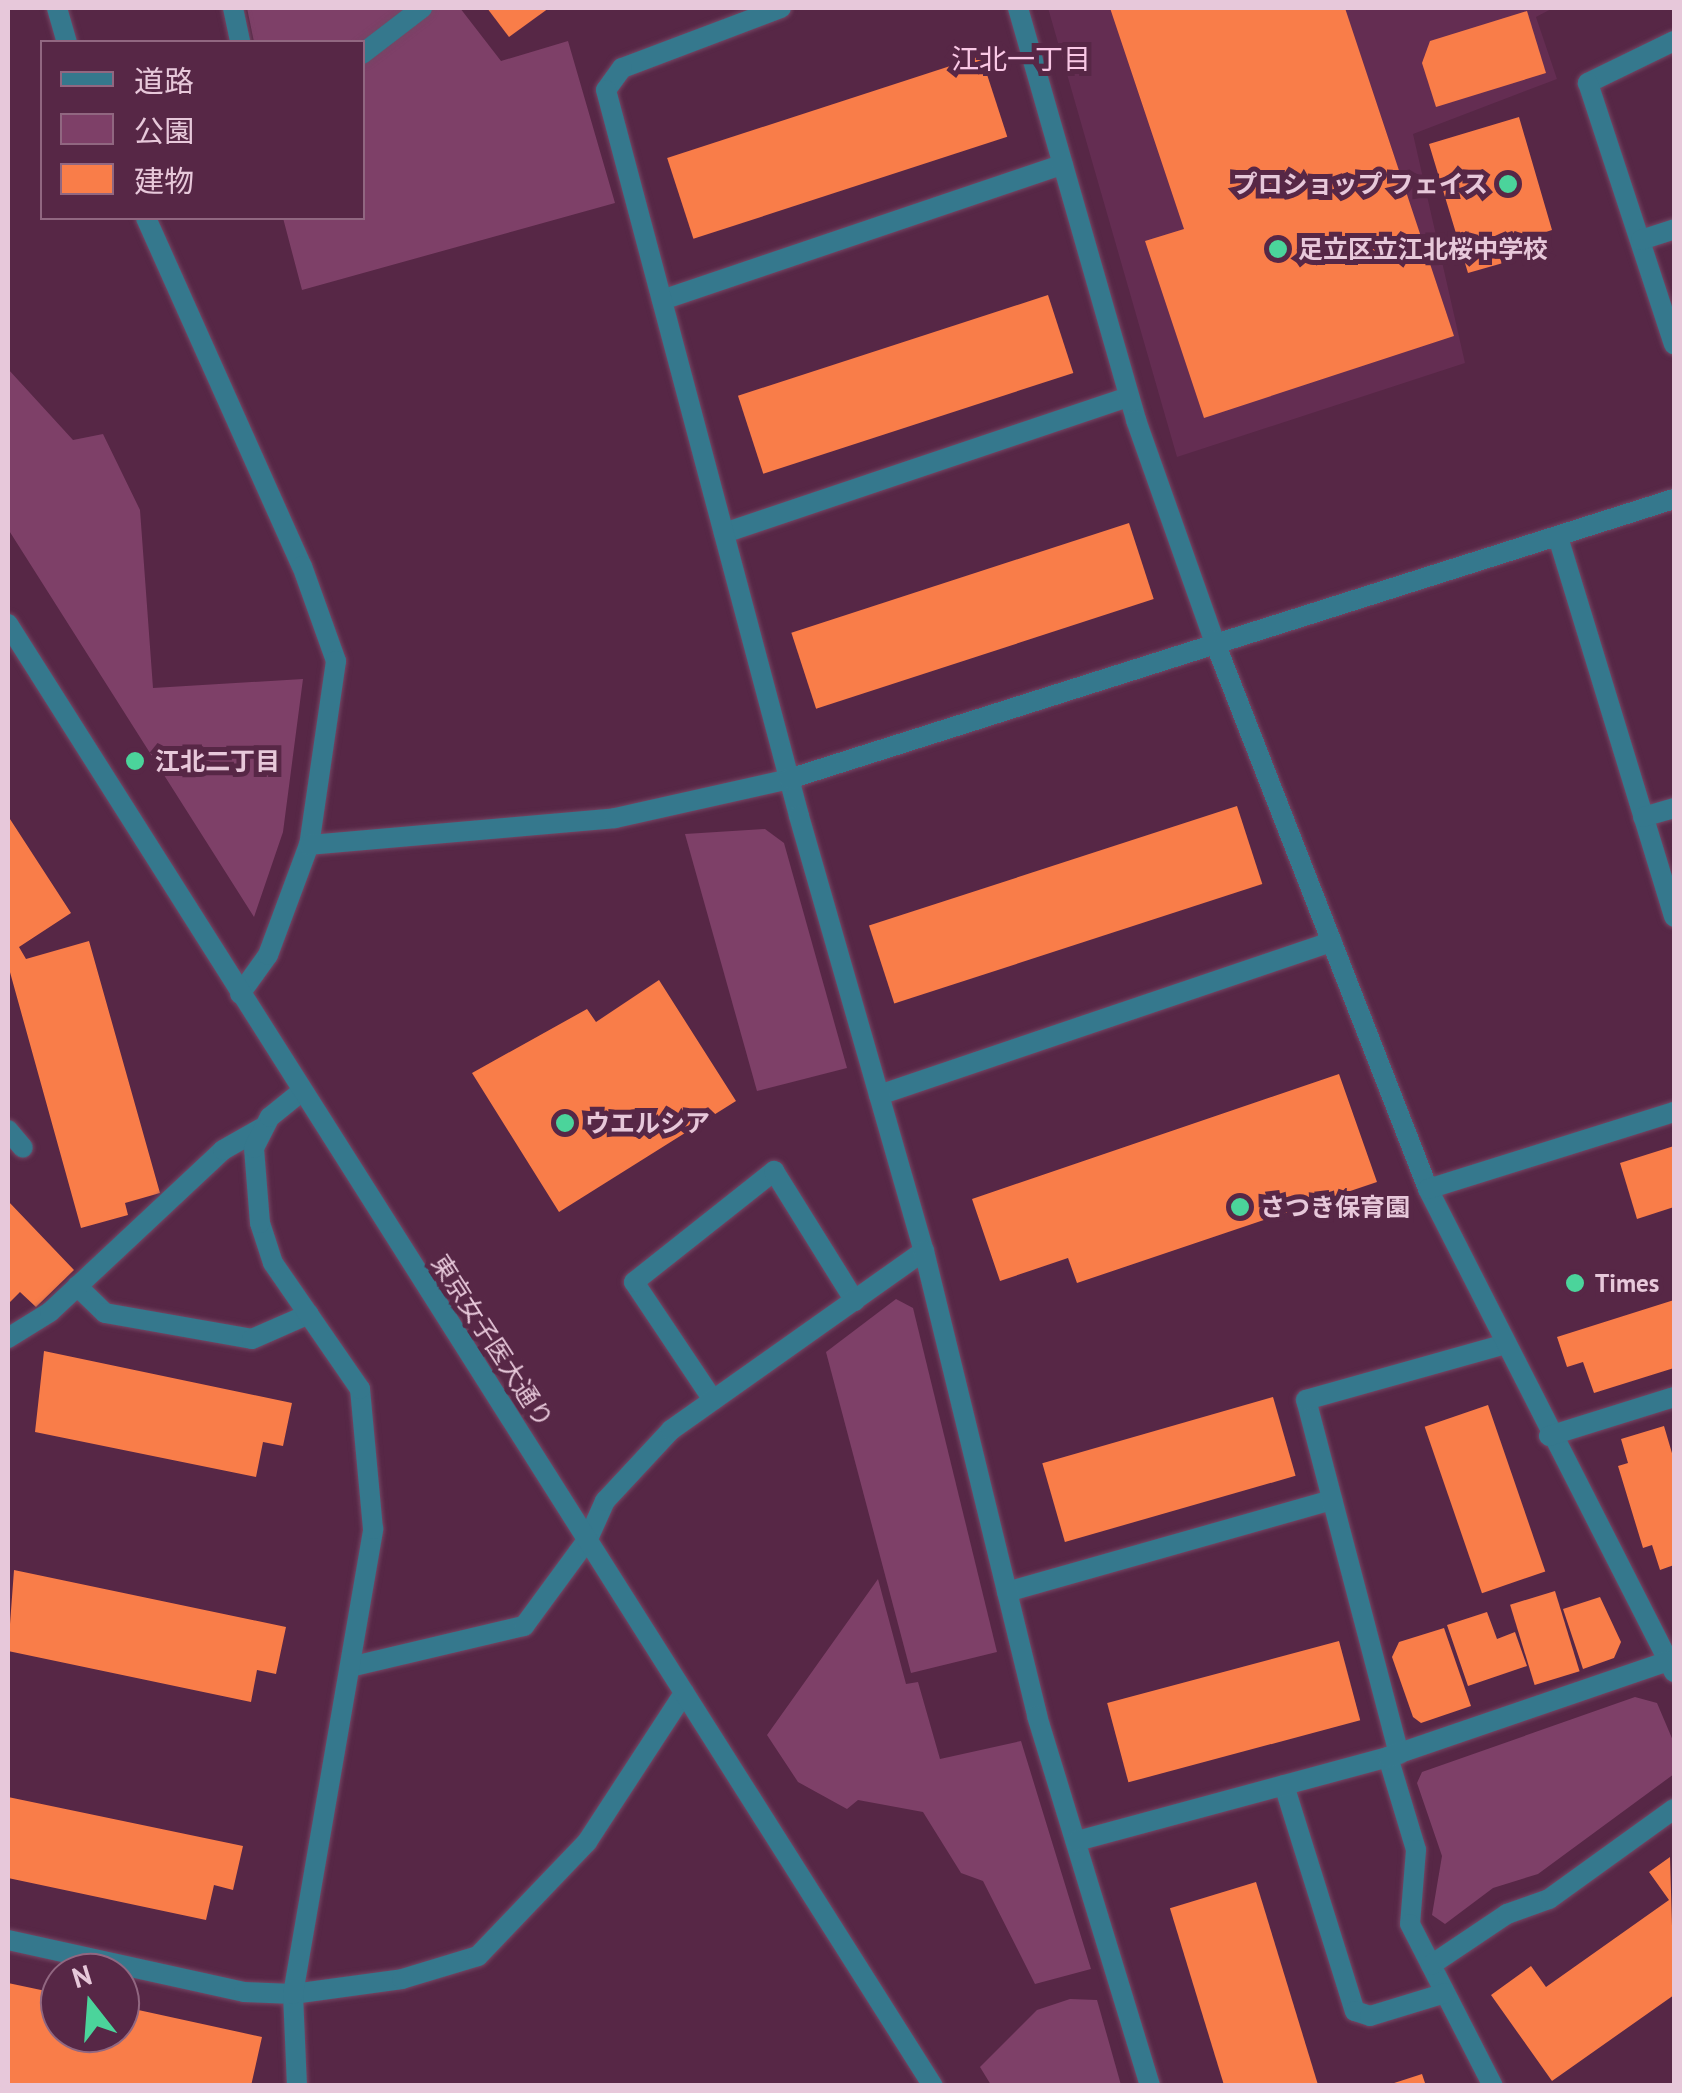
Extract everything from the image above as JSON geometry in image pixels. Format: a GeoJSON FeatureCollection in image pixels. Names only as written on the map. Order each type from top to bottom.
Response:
{"type":"FeatureCollection","features":[{"type":"Feature","properties":{"kind":"street"},"geometry":{"type":"LineString","coordinates":[[57,8],[67,40]]}},
{"type":"Feature","properties":{"kind":"street"},"geometry":{"type":"LineString","coordinates":[[233,8],[240,40]]}},
{"type":"Feature","properties":{"kind":"street"},"geometry":{"type":"LineString","coordinates":[[365,52],[422,8]]}},
{"type":"Feature","properties":{"kind":"street"},"geometry":{"type":"LineString","coordinates":[[782,8],[622,68],[606,90],[789,779],[924,1250],[1007,1592],[1150,2086]]}},
{"type":"Feature","properties":{"kind":"street"},"geometry":{"type":"LineString","coordinates":[[1018,8],[1130,397],[1214,640],[1428,1188],[1548,1436],[1671,1666],[1393,1756],[1077,1841]]}},
{"type":"Feature","properties":{"kind":"street"},"geometry":{"type":"LineString","coordinates":[[1674,42],[1588,84],[1674,344]]}},
{"type":"Feature","properties":{"kind":"street"},"geometry":{"type":"LineString","coordinates":[[662,300],[1063,164]]}},
{"type":"Feature","properties":{"kind":"street"},"geometry":{"type":"LineString","coordinates":[[147,220],[302,566],[336,661],[309,845],[268,955],[240,994]]}},
{"type":"Feature","properties":{"kind":"street"},"geometry":{"type":"LineString","coordinates":[[1641,240],[1674,229]]}},
{"type":"Feature","properties":{"kind":"street"},"geometry":{"type":"LineString","coordinates":[[724,533],[1130,397]]}},
{"type":"Feature","properties":{"kind":"street"},"geometry":{"type":"LineString","coordinates":[[309,845],[615,818],[789,779],[1214,640],[1674,499]]}},
{"type":"Feature","properties":{"kind":"street"},"geometry":{"type":"LineString","coordinates":[[1558,537],[1674,916]]}},
{"type":"Feature","properties":{"kind":"street","name":"東京女子医大通り"},"geometry":{"type":"LineString","coordinates":[[8,624],[933,2086]]}},
{"type":"Feature","properties":{"kind":"street"},"geometry":{"type":"LineString","coordinates":[[1643,817],[1674,808]]}},
{"type":"Feature","properties":{"kind":"street"},"geometry":{"type":"LineString","coordinates":[[879,1095],[1332,942]]}},
{"type":"Feature","properties":{"kind":"street"},"geometry":{"type":"LineString","coordinates":[[8,1338],[77,1286],[223,1150],[260,1129],[302,1092]]}},
{"type":"Feature","properties":{"kind":"street"},"geometry":{"type":"LineString","coordinates":[[1428,1188],[1674,1112]]}},
{"type":"Feature","properties":{"kind":"street"},"geometry":{"type":"LineString","coordinates":[[260,1129],[254,1182],[260,1223],[274,1263],[360,1388],[373,1529],[292,1994],[297,2086]]}},
{"type":"Feature","properties":{"kind":"street"},"geometry":{"type":"LineString","coordinates":[[8,1130],[23,1148]]}},
{"type":"Feature","properties":{"kind":"street"},"geometry":{"type":"LineString","coordinates":[[713,1400],[634,1282],[774,1172],[855,1301]]}},
{"type":"Feature","properties":{"kind":"street"},"geometry":{"type":"LineString","coordinates":[[350,1667],[524,1626],[588,1539],[605,1501],[671,1430],[924,1250]]}},
{"type":"Feature","properties":{"kind":"street"},"geometry":{"type":"LineString","coordinates":[[77,1286],[105,1313],[252,1339],[308,1314]]}},
{"type":"Feature","properties":{"kind":"street"},"geometry":{"type":"LineString","coordinates":[[1493,2086],[1410,1924],[1416,1850],[1306,1400],[1505,1344]]}},
{"type":"Feature","properties":{"kind":"street"},"geometry":{"type":"LineString","coordinates":[[1548,1436],[1674,1397]]}},
{"type":"Feature","properties":{"kind":"street"},"geometry":{"type":"LineString","coordinates":[[1007,1592],[1332,1500]]}},
{"type":"Feature","properties":{"kind":"street"},"geometry":{"type":"LineString","coordinates":[[8,1940],[244,1992],[292,1994],[402,1979],[478,1956],[587,1842],[684,1693]]}},
{"type":"Feature","properties":{"kind":"street"},"geometry":{"type":"LineString","coordinates":[[1284,1785],[1355,2011],[1370,2016],[1446,1993]]}},
{"type":"Feature","properties":{"kind":"street"},"geometry":{"type":"LineString","coordinates":[[1431,1966],[1507,1914],[1549,1900],[1674,1808]]}},
{"type":"Feature","properties":{"kind":"shaded area","name":"足立区立江北桜中学校"},"geometry":{"type":"Polygon","coordinates":[[[1048,8],[1553,8],[1536,17],[1557,79],[1413,134],[1465,363],[1177,457],[1048,8]]]}},
{"type":"Feature","properties":{"kind":"green space"},"geometry":{"type":"Polygon","coordinates":[[[247,8],[460,8],[501,61],[568,41],[615,203],[302,290],[284,220],[365,220],[365,40],[254,40],[247,8]]]}},
{"type":"Feature","properties":{"kind":"green space"},"geometry":{"type":"Polygon","coordinates":[[[8,369],[73,440],[103,434],[140,510],[153,688],[303,679],[283,832],[254,917],[8,529],[8,369]]]}},
{"type":"Feature","properties":{"kind":"green space"},"geometry":{"type":"Polygon","coordinates":[[[765,829],[784,843],[847,1068],[757,1091],[685,834],[765,829]]]}},
{"type":"Feature","properties":{"kind":"green space"},"geometry":{"type":"Polygon","coordinates":[[[896,1299],[913,1308],[997,1652],[911,1673],[826,1352],[896,1299]]]}},
{"type":"Feature","properties":{"kind":"green space"},"geometry":{"type":"Polygon","coordinates":[[[878,1579],[906,1684],[918,1682],[940,1759],[1021,1741],[1091,1969],[1035,1984],[983,1881],[961,1873],[923,1812],[858,1800],[847,1809],[798,1782],[767,1735],[878,1579]]]}},
{"type":"Feature","properties":{"kind":"green space"},"geometry":{"type":"Polygon","coordinates":[[[1635,1697],[1657,1703],[1674,1743],[1674,1774],[1538,1874],[1493,1888],[1445,1924],[1432,1915],[1442,1856],[1417,1783],[1422,1772],[1635,1697]]]}},
{"type":"Feature","properties":{"kind":"green space"},"geometry":{"type":"Polygon","coordinates":[[[1070,1999],[1097,2000],[1121,2085],[991,2085],[980,2067],[1037,2010],[1070,1999]]]}},
{"type":"Feature","properties":{"kind":"building"},"geometry":{"type":"Polygon","coordinates":[[[487,8],[549,8],[509,37],[487,8]]]}},
{"type":"Feature","properties":{"kind":"building","name":"足立区立江北桜中学校"},"geometry":{"type":"Polygon","coordinates":[[[1110,8],[1345,8],[1454,336],[1204,418],[1145,241],[1184,229],[1110,8]]]}},
{"type":"Feature","properties":{"kind":"building"},"geometry":{"type":"Polygon","coordinates":[[[1527,11],[1546,73],[1436,107],[1422,63],[1430,41],[1527,11]]]}},
{"type":"Feature","properties":{"kind":"building"},"geometry":{"type":"Polygon","coordinates":[[[981,56],[1007,137],[693,239],[667,158],[981,56]]]}},
{"type":"Feature","properties":{"kind":"building"},"geometry":{"type":"Polygon","coordinates":[[[1519,117],[1552,230],[1512,243],[1517,259],[1468,273],[1429,144],[1519,117]]]}},
{"type":"Feature","properties":{"kind":"building"},"geometry":{"type":"Polygon","coordinates":[[[1048,295],[1073,373],[763,474],[738,396],[1048,295]]]}},
{"type":"Feature","properties":{"kind":"building"},"geometry":{"type":"Polygon","coordinates":[[[1129,523],[1154,599],[816,709],[791,633],[1129,523]]]}},
{"type":"Feature","properties":{"kind":"building"},"geometry":{"type":"Polygon","coordinates":[[[1237,806],[1262,884],[894,1004],[869,926],[1237,806]]]}},
{"type":"Feature","properties":{"kind":"building"},"geometry":{"type":"Polygon","coordinates":[[[8,816],[71,913],[19,947],[26,959],[89,941],[160,1193],[125,1203],[128,1215],[81,1228],[8,965],[8,816]]]}},
{"type":"Feature","properties":{"kind":"building"},"geometry":{"type":"Polygon","coordinates":[[[659,980],[736,1101],[559,1212],[472,1073],[587,1009],[596,1022],[659,980]]]}},
{"type":"Feature","properties":{"kind":"building"},"geometry":{"type":"Polygon","coordinates":[[[1339,1074],[1377,1182],[1077,1283],[1068,1258],[1000,1281],[972,1199],[1339,1074]]]}},
{"type":"Feature","properties":{"kind":"building"},"geometry":{"type":"Polygon","coordinates":[[[1674,1146],[1674,1207],[1637,1219],[1620,1163],[1674,1146]]]}},
{"type":"Feature","properties":{"kind":"building"},"geometry":{"type":"Polygon","coordinates":[[[8,1201],[74,1270],[36,1307],[20,1292],[8,1304],[8,1201]]]}},
{"type":"Feature","properties":{"kind":"building"},"geometry":{"type":"Polygon","coordinates":[[[1674,1300],[1674,1368],[1594,1393],[1583,1362],[1567,1367],[1557,1337],[1674,1300]]]}},
{"type":"Feature","properties":{"kind":"building"},"geometry":{"type":"Polygon","coordinates":[[[44,1351],[292,1403],[283,1446],[263,1442],[256,1477],[35,1432],[44,1351]]]}},
{"type":"Feature","properties":{"kind":"building"},"geometry":{"type":"Polygon","coordinates":[[[1273,1397],[1296,1476],[1065,1542],[1042,1463],[1273,1397]]]}},
{"type":"Feature","properties":{"kind":"building"},"geometry":{"type":"Polygon","coordinates":[[[1488,1405],[1545,1571],[1482,1593],[1425,1427],[1488,1405]]]}},
{"type":"Feature","properties":{"kind":"building"},"geometry":{"type":"Polygon","coordinates":[[[1664,1426],[1674,1460],[1674,1565],[1660,1570],[1652,1545],[1643,1548],[1618,1466],[1628,1463],[1621,1439],[1664,1426]]]}},
{"type":"Feature","properties":{"kind":"building"},"geometry":{"type":"Polygon","coordinates":[[[14,1570],[286,1627],[276,1674],[257,1670],[251,1702],[8,1651],[14,1570]]]}},
{"type":"Feature","properties":{"kind":"building"},"geometry":{"type":"Polygon","coordinates":[[[1555,1591],[1580,1671],[1535,1685],[1510,1605],[1555,1591]]]}},
{"type":"Feature","properties":{"kind":"building"},"geometry":{"type":"Polygon","coordinates":[[[1600,1597],[1621,1642],[1614,1658],[1583,1669],[1563,1609],[1600,1597]]]}},
{"type":"Feature","properties":{"kind":"building"},"geometry":{"type":"Polygon","coordinates":[[[1487,1612],[1497,1639],[1515,1632],[1527,1666],[1468,1686],[1447,1625],[1487,1612]]]}},
{"type":"Feature","properties":{"kind":"building"},"geometry":{"type":"Polygon","coordinates":[[[1444,1628],[1471,1706],[1421,1723],[1413,1717],[1392,1657],[1399,1642],[1444,1628]]]}},
{"type":"Feature","properties":{"kind":"building"},"geometry":{"type":"Polygon","coordinates":[[[1339,1641],[1360,1720],[1128,1782],[1107,1703],[1339,1641]]]}},
{"type":"Feature","properties":{"kind":"building"},"geometry":{"type":"Polygon","coordinates":[[[8,1797],[243,1846],[233,1890],[214,1885],[206,1920],[8,1878],[8,1797]]]}},
{"type":"Feature","properties":{"kind":"building"},"geometry":{"type":"Polygon","coordinates":[[[1670,1857],[1674,1995],[1552,2081],[1491,1995],[1531,1966],[1546,1987],[1669,1900],[1649,1872],[1670,1857]]]}},
{"type":"Feature","properties":{"kind":"building"},"geometry":{"type":"Polygon","coordinates":[[[1256,1882],[1318,2086],[1224,2086],[1170,1908],[1256,1882]]]}},
{"type":"Feature","properties":{"kind":"building"},"geometry":{"type":"Polygon","coordinates":[[[8,1983],[40,1990],[40,2053],[140,2053],[140,2010],[262,2037],[251,2086],[8,2086],[8,1983]]]}},
{"type":"Feature","properties":{"kind":"building"},"geometry":{"type":"Polygon","coordinates":[[[1422,2074],[1426,2086],[1388,2086],[1388,2085],[1422,2074]]]}},
{"type":"Feature","properties":{"kind":"place","name":"プロショップ フェイス"},"geometry":{"type":"Point","coordinates":[1508,184]}},
{"type":"Feature","properties":{"kind":"place","name":"足立区立江北桜中学校"},"geometry":{"type":"Point","coordinates":[1278,249]}},
{"type":"Feature","properties":{"kind":"place","name":"江北二丁目"},"geometry":{"type":"Point","coordinates":[135,761]}},
{"type":"Feature","properties":{"kind":"place","name":"ウエルシア"},"geometry":{"type":"Point","coordinates":[565,1123]}},
{"type":"Feature","properties":{"kind":"place","name":"さつき保育園"},"geometry":{"type":"Point","coordinates":[1240,1207]}},
{"type":"Feature","properties":{"kind":"place","name":"Times"},"geometry":{"type":"Point","coordinates":[1575,1283]}},
{"type":"Feature","properties":{"kind":"district","name":"江北一丁目"},"geometry":{"type":"Point","coordinates":[1021,59]}}]}
